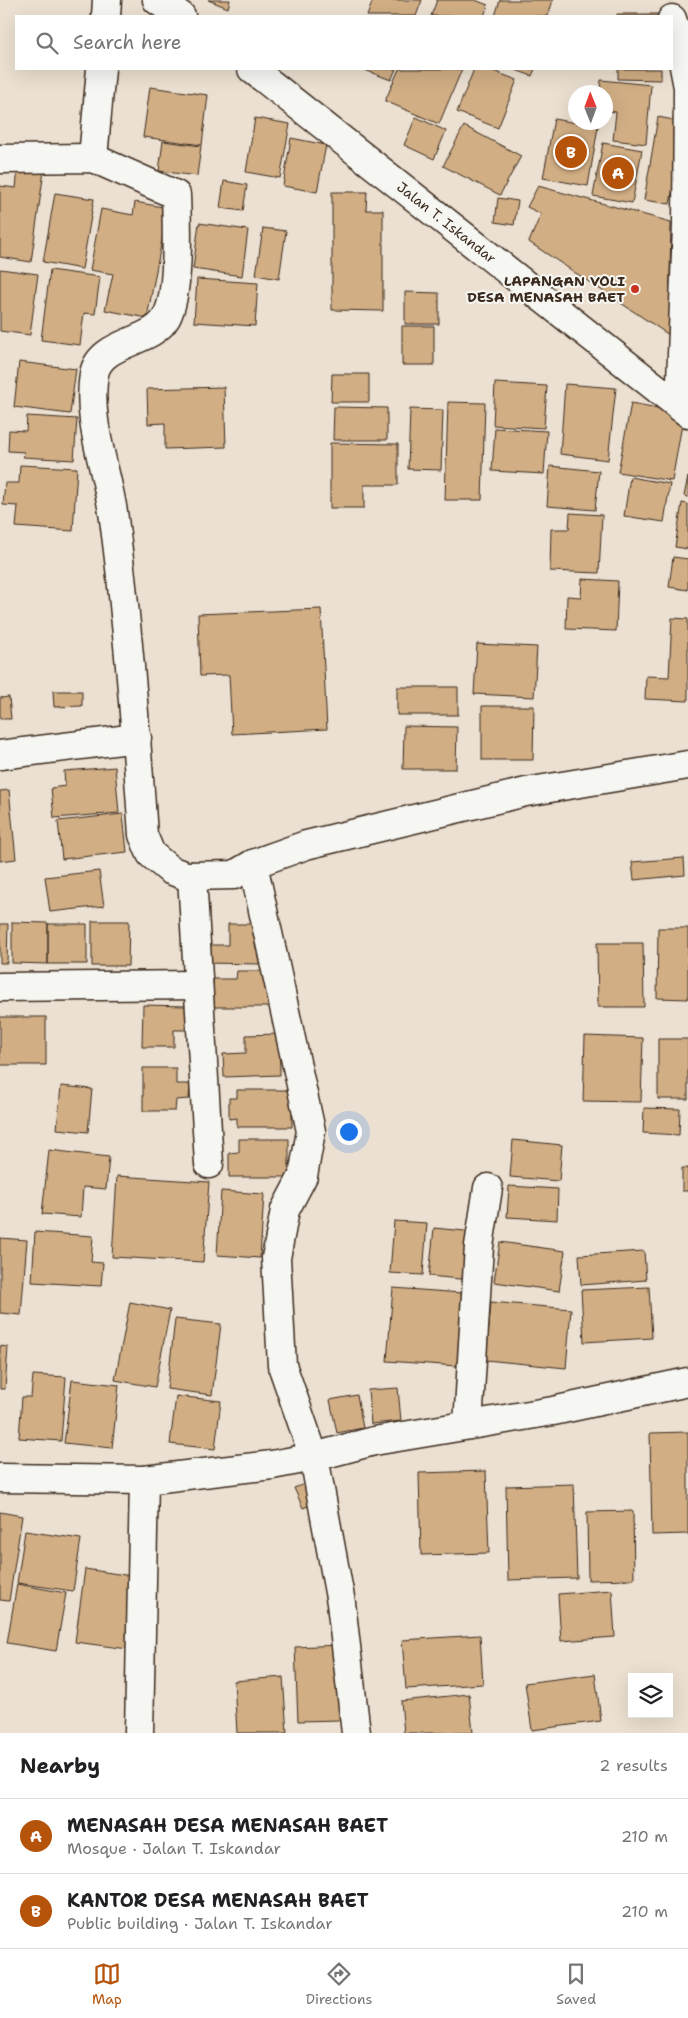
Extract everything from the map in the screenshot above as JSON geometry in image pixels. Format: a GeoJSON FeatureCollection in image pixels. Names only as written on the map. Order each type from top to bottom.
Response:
{"type":"FeatureCollection","features":[{"type":"Feature","properties":{"kind":"street"},"geometry":{"type":"LineString","coordinates":[[106,15],[107,0]]}},
{"type":"Feature","properties":{"kind":"street"},"geometry":{"type":"LineString","coordinates":[[157,0],[180,15]]}},
{"type":"Feature","properties":{"kind":"street"},"geometry":{"type":"LineString","coordinates":[[666,0],[670,15]]}},
{"type":"Feature","properties":{"kind":"street"},"geometry":{"type":"LineString","coordinates":[[673,23],[680,46],[688,87],[684,410]]}},
{"type":"Feature","properties":{"kind":"street"},"geometry":{"type":"LineString","coordinates":[[93,158],[101,70]]}},
{"type":"Feature","properties":{"kind":"street","name":"Jalan T. Iskandar"},"geometry":{"type":"LineString","coordinates":[[253,70],[684,410]]}},
{"type":"Feature","properties":{"kind":"street"},"geometry":{"type":"LineString","coordinates":[[0,159],[93,158],[176,195],[177,246],[173,293],[166,318],[158,327],[102,357],[94,374],[94,419],[114,517],[137,738],[143,835],[151,854],[170,870],[186,876],[234,876],[253,864],[306,845],[526,792],[688,764]]}},
{"type":"Feature","properties":{"kind":"street"},"geometry":{"type":"LineString","coordinates":[[0,755],[137,738]]}},
{"type":"Feature","properties":{"kind":"street"},"geometry":{"type":"LineString","coordinates":[[253,864],[311,1131],[303,1176],[285,1210],[276,1258],[282,1365],[314,1457],[342,1603],[356,1733]]}},
{"type":"Feature","properties":{"kind":"street"},"geometry":{"type":"LineString","coordinates":[[192,876],[209,1164]]}},
{"type":"Feature","properties":{"kind":"street"},"geometry":{"type":"LineString","coordinates":[[0,987],[198,985]]}},
{"type":"Feature","properties":{"kind":"street"},"geometry":{"type":"LineString","coordinates":[[468,1425],[480,1246],[488,1188]]}},
{"type":"Feature","properties":{"kind":"street"},"geometry":{"type":"LineString","coordinates":[[0,1478],[144,1480],[272,1465],[314,1457],[374,1441],[553,1411],[688,1382]]}},
{"type":"Feature","properties":{"kind":"street"},"geometry":{"type":"LineString","coordinates":[[140,1733],[144,1480]]}},
{"type":"Feature","properties":{"kind":"building"},"geometry":{"type":"Polygon","coordinates":[[[208,0],[230,0],[228,8],[208,0]]]}},
{"type":"Feature","properties":{"kind":"building"},"geometry":{"type":"Polygon","coordinates":[[[373,0],[422,0],[416,15],[367,15],[373,0]]]}},
{"type":"Feature","properties":{"kind":"building"},"geometry":{"type":"Polygon","coordinates":[[[437,0],[475,0],[488,5],[484,15],[431,15],[437,0]]]}},
{"type":"Feature","properties":{"kind":"building"},"geometry":{"type":"Polygon","coordinates":[[[500,0],[553,0],[548,15],[495,15],[500,0]]]}},
{"type":"Feature","properties":{"kind":"building"},"geometry":{"type":"Polygon","coordinates":[[[617,14],[661,14],[661,15],[617,14]]]}},
{"type":"Feature","properties":{"kind":"building"},"geometry":{"type":"Polygon","coordinates":[[[365,70],[396,70],[391,80],[365,70]]]}},
{"type":"Feature","properties":{"kind":"building"},"geometry":{"type":"Polygon","coordinates":[[[399,70],[462,70],[439,124],[385,101],[399,70]]]}},
{"type":"Feature","properties":{"kind":"building"},"geometry":{"type":"Polygon","coordinates":[[[474,70],[491,70],[517,80],[498,128],[457,112],[474,70]]]}},
{"type":"Feature","properties":{"kind":"building"},"geometry":{"type":"Polygon","coordinates":[[[516,70],[535,70],[532,76],[516,70]]]}},
{"type":"Feature","properties":{"kind":"building"},"geometry":{"type":"Polygon","coordinates":[[[618,70],[661,70],[661,80],[618,79],[618,70]]]}},
{"type":"Feature","properties":{"kind":"building"},"geometry":{"type":"Polygon","coordinates":[[[601,80],[651,85],[646,144],[613,140],[616,112],[613,112],[613,85],[601,85],[601,80]]]}},
{"type":"Feature","properties":{"kind":"building"},"geometry":{"type":"Polygon","coordinates":[[[150,87],[208,95],[202,145],[143,137],[150,87]]]}},
{"type":"Feature","properties":{"kind":"building"},"geometry":{"type":"Polygon","coordinates":[[[416,117],[446,131],[434,159],[404,145],[416,117]]]}},
{"type":"Feature","properties":{"kind":"building"},"geometry":{"type":"Polygon","coordinates":[[[658,117],[684,122],[670,204],[644,200],[658,117]]]}},
{"type":"Feature","properties":{"kind":"building"},"geometry":{"type":"Polygon","coordinates":[[[255,118],[290,124],[280,178],[246,172],[255,118]]]}},
{"type":"Feature","properties":{"kind":"building"},"geometry":{"type":"Polygon","coordinates":[[[554,119],[568,122],[568,130],[597,130],[588,186],[543,178],[554,119]]]}},
{"type":"Feature","properties":{"kind":"building"},"geometry":{"type":"Polygon","coordinates":[[[464,126],[521,156],[500,195],[443,166],[464,126]]]}},
{"type":"Feature","properties":{"kind":"building"},"geometry":{"type":"Polygon","coordinates":[[[291,138],[326,145],[317,192],[283,186],[291,138]]]}},
{"type":"Feature","properties":{"kind":"building"},"geometry":{"type":"Polygon","coordinates":[[[163,141],[201,146],[197,176],[159,171],[163,141]]]}},
{"type":"Feature","properties":{"kind":"building"},"geometry":{"type":"Polygon","coordinates":[[[603,143],[642,150],[632,203],[593,196],[603,143]]]}},
{"type":"Feature","properties":{"kind":"building"},"geometry":{"type":"Polygon","coordinates":[[[18,168],[44,171],[31,262],[0,257],[0,186],[16,188],[18,168]]]}},
{"type":"Feature","properties":{"kind":"building"},"geometry":{"type":"Polygon","coordinates":[[[224,181],[247,185],[243,211],[220,208],[224,181]]]}},
{"type":"Feature","properties":{"kind":"building","name":"LAPANGAN VOLI DESA MENASAH BAET"},"geometry":{"type":"Polygon","coordinates":[[[538,186],[671,222],[669,335],[529,242],[541,214],[527,207],[538,186]]]}},
{"type":"Feature","properties":{"kind":"building"},"geometry":{"type":"Polygon","coordinates":[[[332,192],[367,192],[366,210],[383,210],[383,311],[332,310],[332,192]]]}},
{"type":"Feature","properties":{"kind":"building"},"geometry":{"type":"Polygon","coordinates":[[[55,193],[94,199],[82,269],[43,262],[55,193]]]}},
{"type":"Feature","properties":{"kind":"building"},"geometry":{"type":"Polygon","coordinates":[[[498,198],[518,201],[514,225],[495,222],[498,198]]]}},
{"type":"Feature","properties":{"kind":"building"},"geometry":{"type":"Polygon","coordinates":[[[135,202],[168,208],[147,318],[105,310],[113,274],[90,270],[101,209],[133,215],[135,202]]]}},
{"type":"Feature","properties":{"kind":"building"},"geometry":{"type":"Polygon","coordinates":[[[199,223],[248,230],[242,276],[193,269],[199,223]]]}},
{"type":"Feature","properties":{"kind":"building"},"geometry":{"type":"Polygon","coordinates":[[[263,228],[286,231],[279,279],[256,275],[263,228]]]}},
{"type":"Feature","properties":{"kind":"building"},"geometry":{"type":"Polygon","coordinates":[[[0,269],[38,274],[30,335],[0,331],[0,269]]]}},
{"type":"Feature","properties":{"kind":"building"},"geometry":{"type":"Polygon","coordinates":[[[50,270],[100,277],[95,314],[84,313],[80,345],[41,340],[50,270]]]}},
{"type":"Feature","properties":{"kind":"building"},"geometry":{"type":"Polygon","coordinates":[[[197,279],[258,283],[255,326],[194,322],[197,279]]]}},
{"type":"Feature","properties":{"kind":"building"},"geometry":{"type":"Polygon","coordinates":[[[405,292],[439,293],[439,324],[405,324],[405,292]]]}},
{"type":"Feature","properties":{"kind":"building"},"geometry":{"type":"Polygon","coordinates":[[[402,326],[434,326],[434,365],[402,365],[402,326]]]}},
{"type":"Feature","properties":{"kind":"building"},"geometry":{"type":"Polygon","coordinates":[[[19,362],[76,369],[70,414],[14,407],[19,362]]]}},
{"type":"Feature","properties":{"kind":"building"},"geometry":{"type":"Polygon","coordinates":[[[332,374],[369,374],[369,402],[331,402],[332,374]]]}},
{"type":"Feature","properties":{"kind":"building"},"geometry":{"type":"Polygon","coordinates":[[[495,383],[547,386],[544,428],[493,425],[495,383]]]}},
{"type":"Feature","properties":{"kind":"building"},"geometry":{"type":"Polygon","coordinates":[[[565,384],[616,388],[608,460],[560,454],[565,384]]]}},
{"type":"Feature","properties":{"kind":"building"},"geometry":{"type":"Polygon","coordinates":[[[224,387],[226,447],[165,449],[165,423],[148,424],[147,389],[224,387]]]}},
{"type":"Feature","properties":{"kind":"building"},"geometry":{"type":"Polygon","coordinates":[[[448,402],[485,403],[482,500],[445,500],[448,402]]]}},
{"type":"Feature","properties":{"kind":"building"},"geometry":{"type":"Polygon","coordinates":[[[631,403],[684,413],[672,481],[618,472],[631,403]]]}},
{"type":"Feature","properties":{"kind":"building"},"geometry":{"type":"Polygon","coordinates":[[[334,407],[387,408],[387,440],[333,440],[334,407]]]}},
{"type":"Feature","properties":{"kind":"building"},"geometry":{"type":"Polygon","coordinates":[[[410,409],[443,410],[441,470],[408,469],[410,409]]]}},
{"type":"Feature","properties":{"kind":"building"},"geometry":{"type":"Polygon","coordinates":[[[27,416],[77,419],[74,460],[23,457],[24,452],[8,451],[9,430],[26,431],[27,416]]]}},
{"type":"Feature","properties":{"kind":"building"},"geometry":{"type":"Polygon","coordinates":[[[495,428],[547,431],[544,474],[492,471],[495,428]]]}},
{"type":"Feature","properties":{"kind":"building"},"geometry":{"type":"Polygon","coordinates":[[[330,443],[398,444],[398,485],[364,485],[364,508],[330,508],[330,443]]]}},
{"type":"Feature","properties":{"kind":"building"},"geometry":{"type":"Polygon","coordinates":[[[20,465],[77,468],[73,531],[16,527],[18,506],[3,505],[5,483],[19,483],[20,465]]]}},
{"type":"Feature","properties":{"kind":"building"},"geometry":{"type":"Polygon","coordinates":[[[550,466],[599,471],[595,510],[547,506],[550,466]]]}},
{"type":"Feature","properties":{"kind":"building"},"geometry":{"type":"Polygon","coordinates":[[[630,477],[670,484],[664,522],[624,516],[630,477]]]}},
{"type":"Feature","properties":{"kind":"building"},"geometry":{"type":"Polygon","coordinates":[[[688,477],[688,497],[684,496],[688,477]]]}},
{"type":"Feature","properties":{"kind":"building"},"geometry":{"type":"Polygon","coordinates":[[[682,503],[688,504],[688,549],[675,547],[682,503]]]}},
{"type":"Feature","properties":{"kind":"building"},"geometry":{"type":"Polygon","coordinates":[[[570,513],[602,515],[599,573],[550,571],[551,529],[569,529],[570,513]]]}},
{"type":"Feature","properties":{"kind":"building"},"geometry":{"type":"Polygon","coordinates":[[[673,557],[688,559],[688,590],[669,587],[673,557]]]}},
{"type":"Feature","properties":{"kind":"building"},"geometry":{"type":"Polygon","coordinates":[[[582,579],[618,581],[616,631],[566,629],[567,596],[581,597],[582,579]]]}},
{"type":"Feature","properties":{"kind":"building"},"geometry":{"type":"Polygon","coordinates":[[[321,609],[327,729],[232,734],[229,675],[200,676],[198,614],[321,609]]]}},
{"type":"Feature","properties":{"kind":"building"},"geometry":{"type":"Polygon","coordinates":[[[672,618],[688,619],[688,701],[645,699],[646,676],[669,677],[672,618]]]}},
{"type":"Feature","properties":{"kind":"building"},"geometry":{"type":"Polygon","coordinates":[[[477,644],[537,647],[534,697],[474,694],[477,644]]]}},
{"type":"Feature","properties":{"kind":"building"},"geometry":{"type":"Polygon","coordinates":[[[397,687],[458,687],[458,715],[397,715],[397,687]]]}},
{"type":"Feature","properties":{"kind":"building"},"geometry":{"type":"Polygon","coordinates":[[[53,691],[82,691],[82,706],[54,707],[53,691]]]}},
{"type":"Feature","properties":{"kind":"building"},"geometry":{"type":"Polygon","coordinates":[[[9,697],[11,719],[0,719],[0,698],[9,697]]]}},
{"type":"Feature","properties":{"kind":"building"},"geometry":{"type":"Polygon","coordinates":[[[482,706],[534,706],[533,760],[482,760],[482,706]]]}},
{"type":"Feature","properties":{"kind":"building"},"geometry":{"type":"Polygon","coordinates":[[[404,726],[457,727],[456,769],[403,769],[404,726]]]}},
{"type":"Feature","properties":{"kind":"building"},"geometry":{"type":"Polygon","coordinates":[[[115,767],[119,813],[54,818],[51,788],[65,786],[64,771],[115,767]]]}},
{"type":"Feature","properties":{"kind":"building"},"geometry":{"type":"Polygon","coordinates":[[[9,790],[16,859],[0,861],[0,791],[9,790]]]}},
{"type":"Feature","properties":{"kind":"building"},"geometry":{"type":"Polygon","coordinates":[[[123,814],[127,852],[62,859],[58,821],[123,814]]]}},
{"type":"Feature","properties":{"kind":"building"},"geometry":{"type":"Polygon","coordinates":[[[684,858],[685,875],[634,880],[632,862],[684,858]]]}},
{"type":"Feature","properties":{"kind":"building"},"geometry":{"type":"Polygon","coordinates":[[[99,871],[104,906],[50,912],[45,877],[99,871]]]}},
{"type":"Feature","properties":{"kind":"building"},"geometry":{"type":"Polygon","coordinates":[[[92,921],[129,921],[128,966],[92,966],[92,921]]]}},
{"type":"Feature","properties":{"kind":"building"},"geometry":{"type":"Polygon","coordinates":[[[12,922],[48,923],[48,964],[12,963],[12,922]]]}},
{"type":"Feature","properties":{"kind":"building"},"geometry":{"type":"Polygon","coordinates":[[[0,924],[8,924],[7,963],[0,963],[0,924]]]}},
{"type":"Feature","properties":{"kind":"building"},"geometry":{"type":"Polygon","coordinates":[[[48,924],[87,924],[87,964],[48,964],[48,924]]]}},
{"type":"Feature","properties":{"kind":"building"},"geometry":{"type":"Polygon","coordinates":[[[228,924],[261,924],[261,964],[204,963],[204,945],[228,945],[228,924]]]}},
{"type":"Feature","properties":{"kind":"building"},"geometry":{"type":"Polygon","coordinates":[[[658,928],[688,928],[688,999],[657,998],[658,928]]]}},
{"type":"Feature","properties":{"kind":"building"},"geometry":{"type":"Polygon","coordinates":[[[597,943],[643,943],[644,1007],[598,1007],[597,943]]]}},
{"type":"Feature","properties":{"kind":"building"},"geometry":{"type":"Polygon","coordinates":[[[237,971],[269,971],[269,1007],[212,1007],[213,979],[236,979],[237,971]]]}},
{"type":"Feature","properties":{"kind":"building"},"geometry":{"type":"Polygon","coordinates":[[[143,1005],[186,1006],[186,1030],[174,1030],[174,1047],[142,1047],[143,1005]]]}},
{"type":"Feature","properties":{"kind":"building"},"geometry":{"type":"Polygon","coordinates":[[[0,1017],[46,1017],[46,1065],[0,1065],[0,1017]]]}},
{"type":"Feature","properties":{"kind":"building"},"geometry":{"type":"Polygon","coordinates":[[[279,1034],[280,1075],[224,1077],[223,1054],[246,1053],[246,1035],[279,1034]]]}},
{"type":"Feature","properties":{"kind":"building"},"geometry":{"type":"Polygon","coordinates":[[[585,1036],[643,1038],[641,1102],[583,1101],[585,1036]]]}},
{"type":"Feature","properties":{"kind":"building"},"geometry":{"type":"Polygon","coordinates":[[[658,1039],[688,1039],[688,1099],[658,1099],[658,1039]]]}},
{"type":"Feature","properties":{"kind":"building"},"geometry":{"type":"Polygon","coordinates":[[[143,1068],[176,1068],[176,1084],[190,1084],[189,1099],[176,1100],[175,1111],[143,1111],[143,1068]]]}},
{"type":"Feature","properties":{"kind":"building"},"geometry":{"type":"Polygon","coordinates":[[[61,1086],[92,1089],[88,1132],[57,1129],[61,1086]]]}},
{"type":"Feature","properties":{"kind":"building"},"geometry":{"type":"Polygon","coordinates":[[[237,1090],[292,1090],[292,1127],[237,1127],[237,1118],[229,1119],[229,1098],[237,1098],[237,1090]]]}},
{"type":"Feature","properties":{"kind":"building"},"geometry":{"type":"Polygon","coordinates":[[[644,1108],[680,1109],[679,1135],[643,1133],[644,1108]]]}},
{"type":"Feature","properties":{"kind":"building"},"geometry":{"type":"Polygon","coordinates":[[[239,1139],[289,1139],[289,1177],[229,1177],[229,1153],[239,1152],[239,1139]]]}},
{"type":"Feature","properties":{"kind":"building"},"geometry":{"type":"Polygon","coordinates":[[[513,1140],[562,1145],[559,1181],[510,1177],[513,1140]]]}},
{"type":"Feature","properties":{"kind":"building"},"geometry":{"type":"Polygon","coordinates":[[[49,1150],[109,1157],[106,1189],[83,1187],[81,1217],[42,1214],[49,1150]]]}},
{"type":"Feature","properties":{"kind":"building"},"geometry":{"type":"Polygon","coordinates":[[[682,1168],[688,1168],[688,1191],[682,1191],[682,1168]]]}},
{"type":"Feature","properties":{"kind":"building"},"geometry":{"type":"Polygon","coordinates":[[[117,1176],[209,1182],[203,1262],[112,1257],[117,1176]]]}},
{"type":"Feature","properties":{"kind":"building"},"geometry":{"type":"Polygon","coordinates":[[[509,1186],[558,1189],[557,1220],[507,1217],[509,1186]]]}},
{"type":"Feature","properties":{"kind":"building"},"geometry":{"type":"Polygon","coordinates":[[[221,1191],[264,1194],[260,1258],[217,1255],[221,1191]]]}},
{"type":"Feature","properties":{"kind":"building"},"geometry":{"type":"Polygon","coordinates":[[[394,1221],[427,1223],[423,1275],[390,1273],[394,1221]]]}},
{"type":"Feature","properties":{"kind":"building"},"geometry":{"type":"Polygon","coordinates":[[[434,1228],[475,1232],[470,1280],[429,1276],[434,1228]]]}},
{"type":"Feature","properties":{"kind":"building"},"geometry":{"type":"Polygon","coordinates":[[[35,1232],[93,1236],[91,1262],[103,1263],[101,1286],[32,1282],[35,1232]]]}},
{"type":"Feature","properties":{"kind":"building"},"geometry":{"type":"Polygon","coordinates":[[[0,1238],[27,1240],[21,1315],[0,1313],[0,1238]]]}},
{"type":"Feature","properties":{"kind":"building"},"geometry":{"type":"Polygon","coordinates":[[[500,1242],[565,1251],[559,1291],[494,1282],[500,1242]]]}},
{"type":"Feature","properties":{"kind":"building"},"geometry":{"type":"Polygon","coordinates":[[[644,1251],[646,1280],[581,1285],[579,1255],[644,1251]]]}},
{"type":"Feature","properties":{"kind":"building"},"geometry":{"type":"Polygon","coordinates":[[[649,1287],[652,1338],[584,1342],[581,1290],[649,1287]]]}},
{"type":"Feature","properties":{"kind":"building"},"geometry":{"type":"Polygon","coordinates":[[[393,1288],[462,1293],[457,1366],[387,1361],[393,1288]]]}},
{"type":"Feature","properties":{"kind":"building"},"geometry":{"type":"Polygon","coordinates":[[[130,1302],[170,1310],[155,1387],[115,1380],[130,1302]]]}},
{"type":"Feature","properties":{"kind":"building"},"geometry":{"type":"Polygon","coordinates":[[[491,1302],[571,1309],[566,1368],[486,1360],[491,1302]]]}},
{"type":"Feature","properties":{"kind":"building"},"geometry":{"type":"Polygon","coordinates":[[[175,1319],[221,1324],[212,1395],[167,1389],[175,1319]]]}},
{"type":"Feature","properties":{"kind":"building"},"geometry":{"type":"Polygon","coordinates":[[[0,1346],[8,1347],[5,1389],[0,1389],[0,1346]]]}},
{"type":"Feature","properties":{"kind":"building"},"geometry":{"type":"Polygon","coordinates":[[[33,1375],[66,1377],[61,1441],[19,1438],[22,1397],[31,1397],[33,1375]]]}},
{"type":"Feature","properties":{"kind":"building"},"geometry":{"type":"Polygon","coordinates":[[[72,1380],[119,1385],[112,1448],[64,1443],[72,1380]]]}},
{"type":"Feature","properties":{"kind":"building"},"geometry":{"type":"Polygon","coordinates":[[[398,1388],[401,1421],[371,1424],[368,1390],[398,1388]]]}},
{"type":"Feature","properties":{"kind":"building"},"geometry":{"type":"Polygon","coordinates":[[[357,1395],[363,1428],[337,1433],[330,1400],[357,1395]]]}},
{"type":"Feature","properties":{"kind":"building"},"geometry":{"type":"Polygon","coordinates":[[[176,1396],[221,1401],[215,1449],[170,1444],[176,1396]]]}},
{"type":"Feature","properties":{"kind":"building"},"geometry":{"type":"Polygon","coordinates":[[[688,1432],[688,1534],[652,1535],[650,1433],[688,1432]]]}},
{"type":"Feature","properties":{"kind":"building"},"geometry":{"type":"Polygon","coordinates":[[[486,1471],[489,1553],[421,1555],[419,1473],[486,1471]]]}},
{"type":"Feature","properties":{"kind":"building"},"geometry":{"type":"Polygon","coordinates":[[[323,1477],[331,1497],[303,1508],[294,1488],[323,1477]]]}},
{"type":"Feature","properties":{"kind":"building"},"geometry":{"type":"Polygon","coordinates":[[[574,1484],[577,1578],[508,1580],[506,1486],[574,1484]]]}},
{"type":"Feature","properties":{"kind":"building"},"geometry":{"type":"Polygon","coordinates":[[[633,1511],[634,1579],[588,1580],[587,1512],[633,1511]]]}},
{"type":"Feature","properties":{"kind":"building"},"geometry":{"type":"Polygon","coordinates":[[[0,1512],[22,1516],[9,1601],[0,1600],[0,1512]]]}},
{"type":"Feature","properties":{"kind":"building"},"geometry":{"type":"Polygon","coordinates":[[[25,1531],[81,1539],[73,1591],[17,1583],[25,1531]]]}},
{"type":"Feature","properties":{"kind":"building"},"geometry":{"type":"Polygon","coordinates":[[[85,1569],[138,1577],[128,1649],[75,1642],[85,1569]]]}},
{"type":"Feature","properties":{"kind":"building"},"geometry":{"type":"Polygon","coordinates":[[[17,1584],[66,1593],[56,1651],[7,1643],[17,1584]]]}},
{"type":"Feature","properties":{"kind":"building"},"geometry":{"type":"Polygon","coordinates":[[[612,1590],[615,1637],[561,1641],[558,1594],[612,1590]]]}},
{"type":"Feature","properties":{"kind":"building"},"geometry":{"type":"Polygon","coordinates":[[[480,1635],[483,1684],[406,1689],[402,1640],[480,1635]]]}},
{"type":"Feature","properties":{"kind":"building"},"geometry":{"type":"Polygon","coordinates":[[[339,1645],[341,1720],[298,1721],[295,1647],[339,1645]]]}},
{"type":"Feature","properties":{"kind":"building"},"geometry":{"type":"Polygon","coordinates":[[[595,1674],[601,1721],[532,1730],[525,1683],[595,1674]]]}},
{"type":"Feature","properties":{"kind":"building"},"geometry":{"type":"Polygon","coordinates":[[[283,1677],[287,1733],[237,1733],[234,1681],[283,1677]]]}},
{"type":"Feature","properties":{"kind":"building"},"geometry":{"type":"Polygon","coordinates":[[[469,1694],[473,1733],[404,1733],[401,1701],[469,1694]]]}},
{"type":"Feature","properties":{"kind":"place","name":"KANTOR DESA MENASAH BAET"},"geometry":{"type":"Point","coordinates":[571,152]}},
{"type":"Feature","properties":{"kind":"place","name":"MENASAH DESA MENASAH BAET"},"geometry":{"type":"Point","coordinates":[618,173]}},
{"type":"Feature","properties":{"kind":"place","name":"LAPANGAN VOLI DESA MENASAH BAET"},"geometry":{"type":"Point","coordinates":[635,289]}}]}
